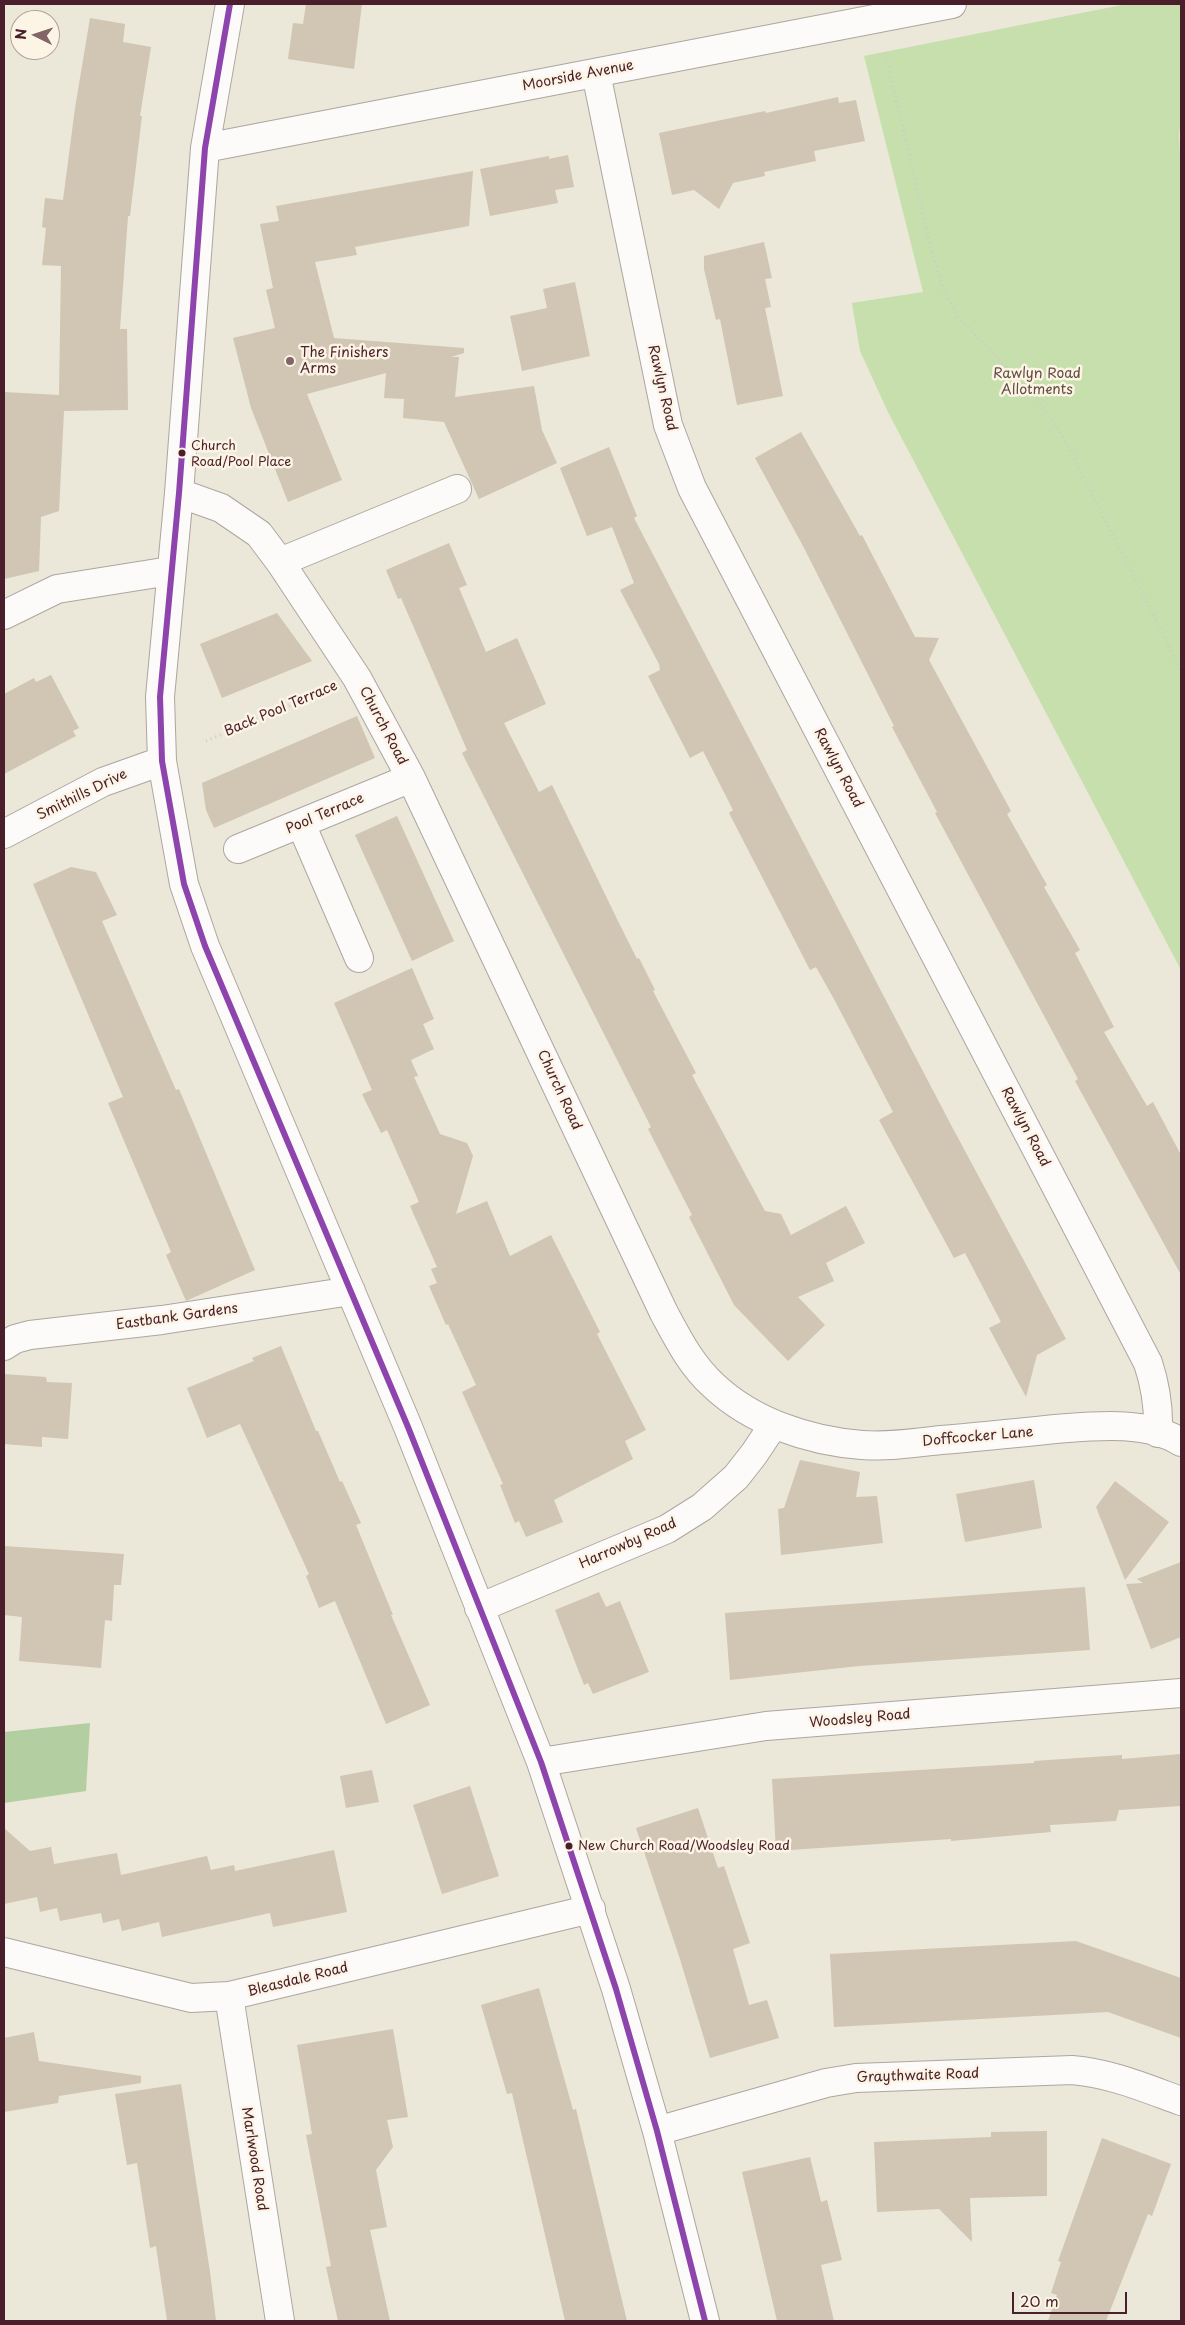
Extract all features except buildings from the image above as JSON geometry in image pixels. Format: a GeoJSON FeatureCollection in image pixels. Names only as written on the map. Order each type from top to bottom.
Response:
{"type":"FeatureCollection","features":[{"type":"Feature","properties":{"kind":"street"},"geometry":{"type":"LineString","coordinates":[[230,4],[205,148],[179,493],[170,571],[161,688],[162,761],[184,884],[205,946],[408,1426],[541,1762],[591,1909],[657,2131],[705,2321]]}},
{"type":"Feature","properties":{"kind":"street","name":"Moorside Avenue"},"geometry":{"type":"LineString","coordinates":[[205,148],[952,4]]}},
{"type":"Feature","properties":{"kind":"street","name":"Rawlyn Road"},"geometry":{"type":"LineString","coordinates":[[596,73],[668,425],[692,488],[1148,1363],[1157,1389],[1159,1407],[1170,1438]]}},
{"type":"Feature","properties":{"kind":"street"},"geometry":{"type":"LineString","coordinates":[[280,562],[457,489]]}},
{"type":"Feature","properties":{"kind":"street","name":"Church Road"},"geometry":{"type":"LineString","coordinates":[[179,493],[221,508],[259,534],[280,562],[357,678],[411,778],[664,1313],[686,1353],[712,1385],[742,1408],[774,1424]]}},
{"type":"Feature","properties":{"kind":"street"},"geometry":{"type":"LineString","coordinates":[[4,614],[57,589],[170,571]]}},
{"type":"Feature","properties":{"kind":"street","name":"Smithills Drive"},"geometry":{"type":"LineString","coordinates":[[4,834],[103,782],[162,761]]}},
{"type":"Feature","properties":{"kind":"street","name":"Pool Terrace"},"geometry":{"type":"LineString","coordinates":[[238,850],[411,778]]}},
{"type":"Feature","properties":{"kind":"street"},"geometry":{"type":"LineString","coordinates":[[301,824],[359,958]]}},
{"type":"Feature","properties":{"kind":"street","name":"Eastbank Gardens"},"geometry":{"type":"LineString","coordinates":[[4,1346],[15,1339],[30,1335],[162,1320],[351,1291]]}},
{"type":"Feature","properties":{"kind":"street","name":"Doffcocker Lane"},"geometry":{"type":"LineString","coordinates":[[774,1424],[834,1442],[864,1445],[905,1444],[1086,1426],[1126,1426],[1170,1438]]}},
{"type":"Feature","properties":{"kind":"street","name":"Harrowby Road"},"geometry":{"type":"LineString","coordinates":[[479,1608],[667,1529],[702,1507],[736,1477],[774,1424]]}},
{"type":"Feature","properties":{"kind":"street","name":"Woodsley Road"},"geometry":{"type":"LineString","coordinates":[[541,1762],[766,1726],[1181,1693]]}},
{"type":"Feature","properties":{"kind":"street","name":"Bleasdale Road"},"geometry":{"type":"LineString","coordinates":[[4,1952],[191,1998],[229,1996],[591,1909]]}},
{"type":"Feature","properties":{"kind":"street","name":"Marlwood Road"},"geometry":{"type":"LineString","coordinates":[[229,1996],[280,2321]]}},
{"type":"Feature","properties":{"kind":"street","name":"Graythwaite Road"},"geometry":{"type":"LineString","coordinates":[[657,2131],[817,2085],[856,2078],[1072,2070],[1113,2076],[1181,2101]]}},
{"type":"Feature","properties":{"kind":"path"},"geometry":{"type":"LineString","coordinates":[[877,18],[933,257],[943,290],[958,317],[1036,398],[1063,437],[1181,670]]}},
{"type":"Feature","properties":{"kind":"path","name":"Back Pool Terrace"},"geometry":{"type":"LineString","coordinates":[[206,741],[357,678]]}},
{"type":"Feature","properties":{"kind":"green space","name":"Rawlyn Road Allotments"},"geometry":{"type":"Polygon","coordinates":[[[1127,4],[1181,4],[1181,120],[1179,134],[1181,173],[1181,970],[888,412],[860,351],[852,303],[923,292],[864,56],[1127,4]]]}},
{"type":"Feature","properties":{"kind":"green space"},"geometry":{"type":"Polygon","coordinates":[[[90,1723],[86,1791],[4,1803],[4,1732],[90,1723]]]}},
{"type":"Feature","properties":{"kind":"transit line"},"geometry":{"type":"LineString","coordinates":[[230,4],[205,148],[179,493],[160,697],[162,761],[184,884],[205,946],[408,1427],[541,1762],[616,1989],[657,2131],[705,2321]]}},
{"type":"Feature","properties":{"kind":"place","name":"The Finishers Arms"},"geometry":{"type":"Point","coordinates":[290,361]}},
{"type":"Feature","properties":{"kind":"place","name":"Church Road/Pool Place"},"geometry":{"type":"Point","coordinates":[182,453]}},
{"type":"Feature","properties":{"kind":"place","name":"New Church Road/Woodsley Road"},"geometry":{"type":"Point","coordinates":[569,1846]}}]}
